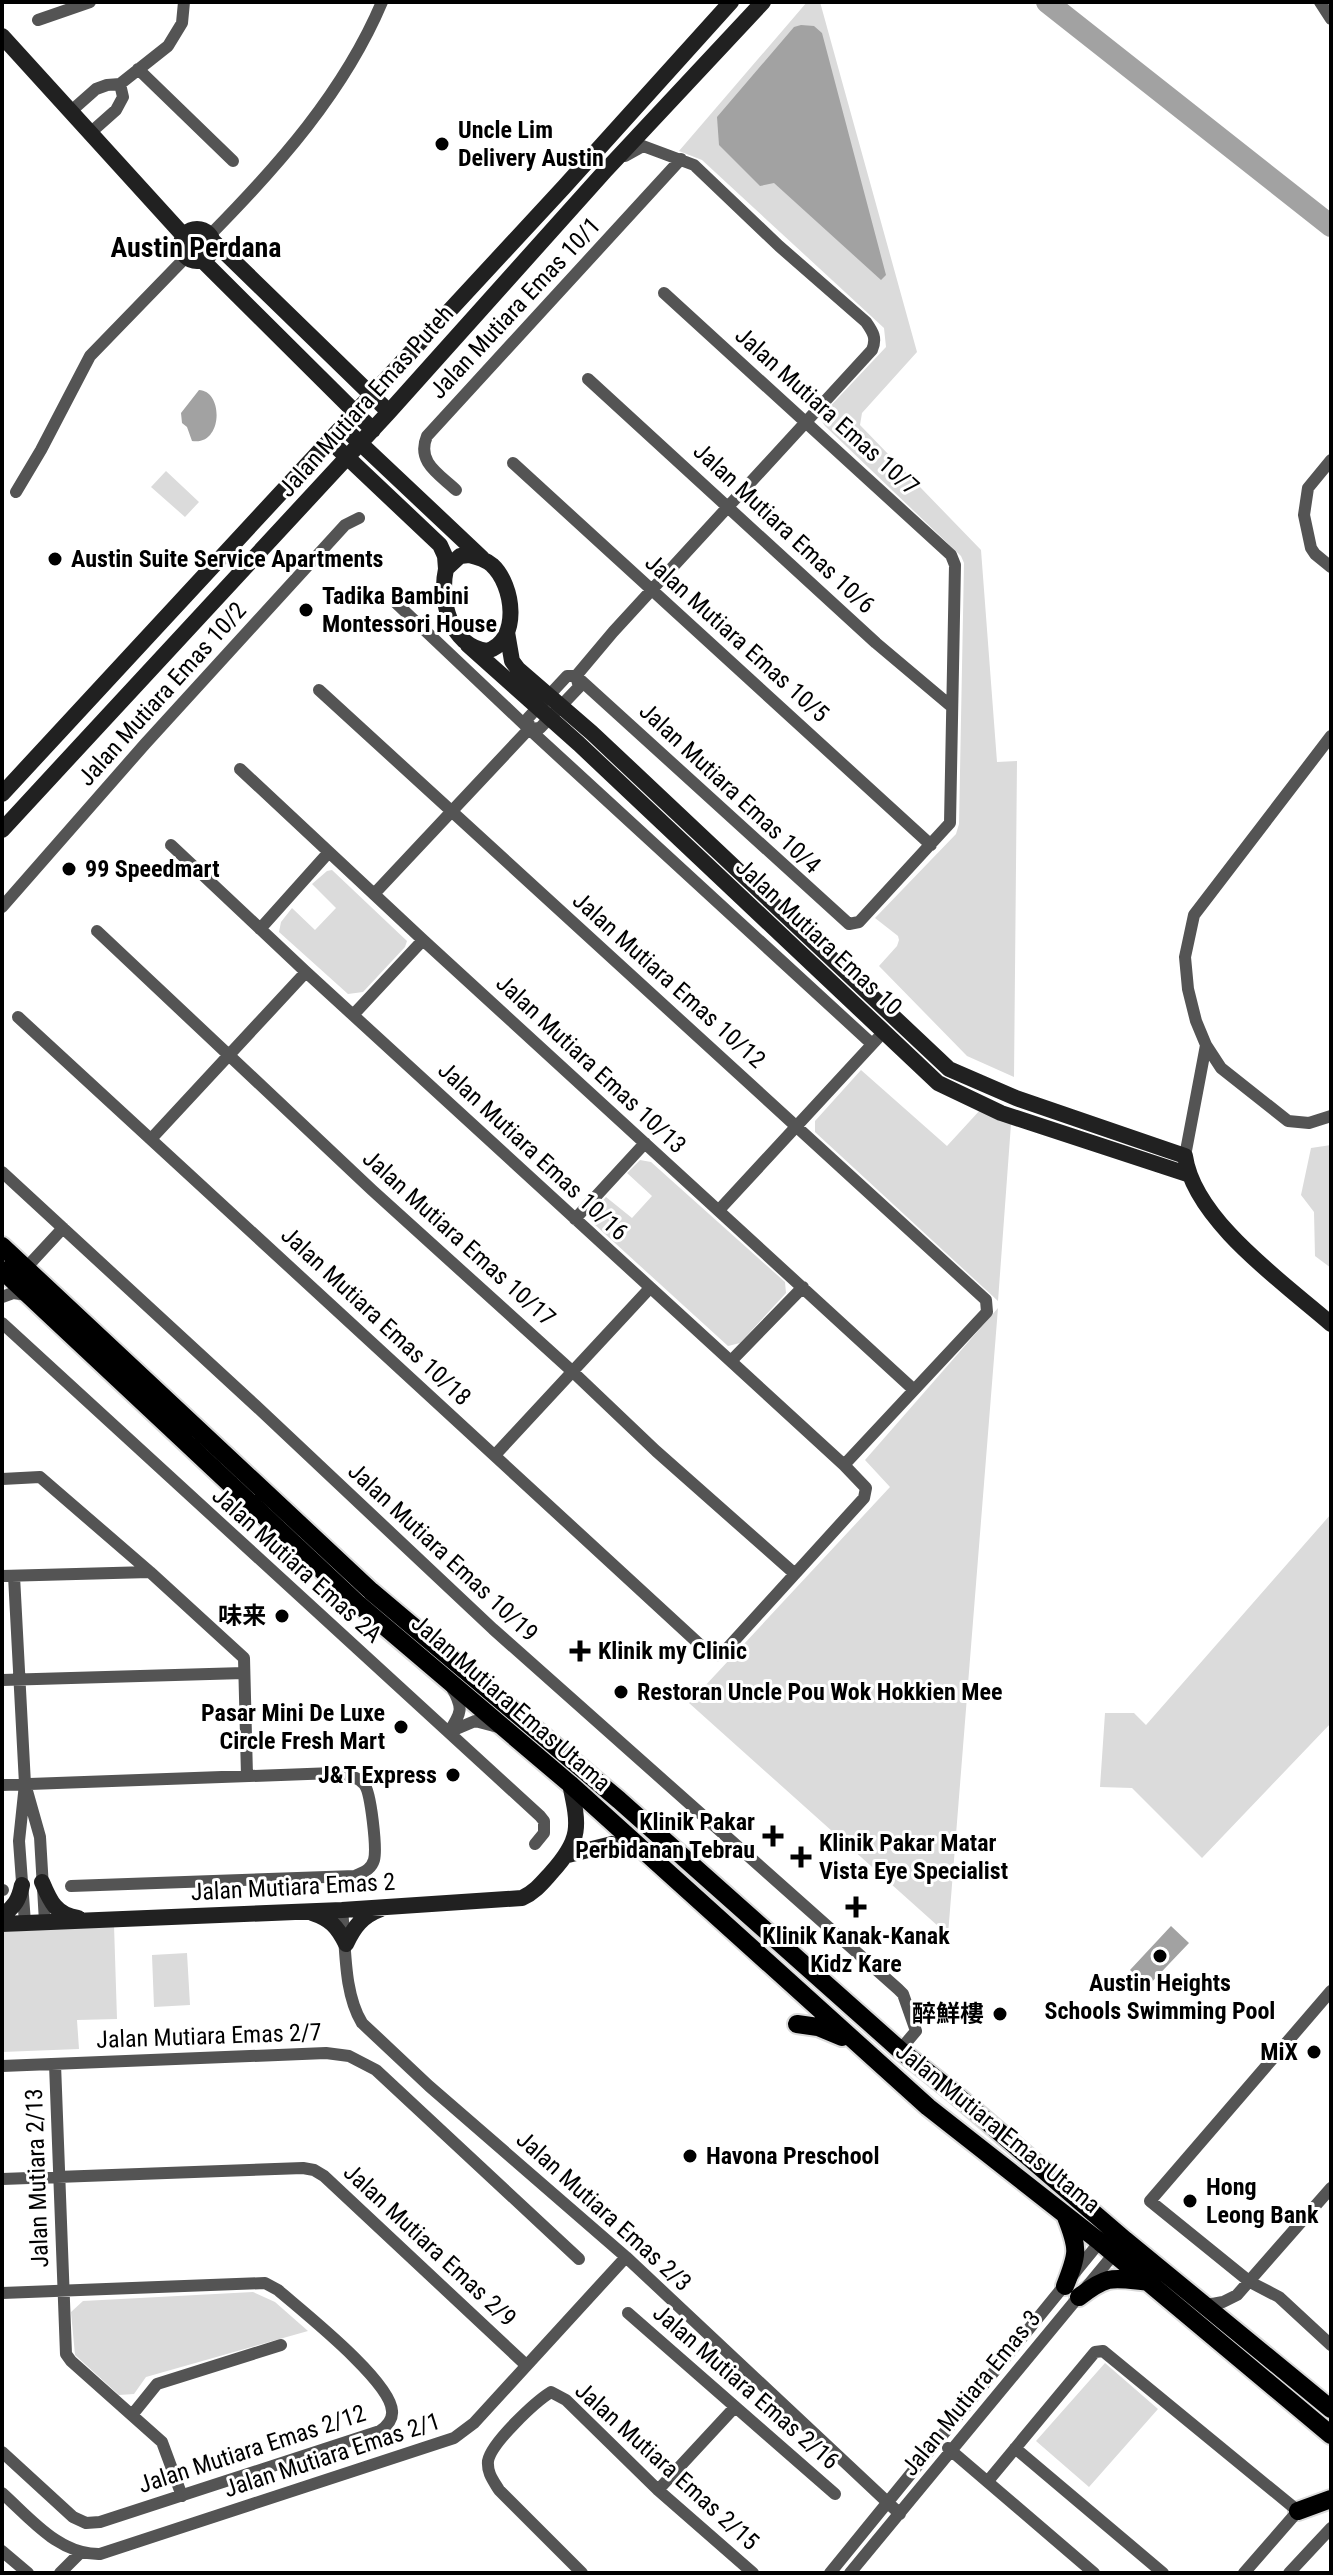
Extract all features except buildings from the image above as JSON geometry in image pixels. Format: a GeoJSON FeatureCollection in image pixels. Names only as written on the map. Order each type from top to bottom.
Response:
{"type":"FeatureCollection","features":[{"type":"Feature","properties":{"kind":"main road","name":"Jalan Mutiara Emas Utama"},"geometry":{"type":"LineString","coordinates":[[2,1246],[371,1591],[619,1800],[811,1973],[955,2094],[1113,2241],[1149,2282],[1331,2435]]}},
{"type":"Feature","properties":{"kind":"main road","name":"Jalan Mutiara Emas Utama"},"geometry":{"type":"LineString","coordinates":[[2,1270],[357,1603],[570,1784],[928,2107],[1066,2215],[1113,2241],[1207,2305],[1331,2409]]}},
{"type":"Feature","properties":{"kind":"main road"},"geometry":{"type":"LineString","coordinates":[[811,1973],[818,1994],[815,2005]]}},
{"type":"Feature","properties":{"kind":"main road"},"geometry":{"type":"LineString","coordinates":[[797,2024],[810,2024],[828,2030],[863,2048]]}},
{"type":"Feature","properties":{"kind":"main road"},"geometry":{"type":"LineString","coordinates":[[1066,2215],[1077,2251],[1072,2291],[1108,2279],[1149,2282]]}},
{"type":"Feature","properties":{"kind":"main road"},"geometry":{"type":"LineString","coordinates":[[1298,2511],[1331,2499]]}},
{"type":"Feature","properties":{"kind":"street"},"geometry":{"type":"LineString","coordinates":[[38,20],[90,2]]}},
{"type":"Feature","properties":{"kind":"street"},"geometry":{"type":"LineString","coordinates":[[70,112],[96,89],[120,84],[175,39],[182,23],[184,2]]}},
{"type":"Feature","properties":{"kind":"street"},"geometry":{"type":"LineString","coordinates":[[16,492],[90,356],[194,258],[210,254],[211,238],[279,161],[334,90],[361,47],[382,2]]}},
{"type":"Feature","properties":{"kind":"street","name":"Jalan Mutiara Emas Puteh"},"geometry":{"type":"LineString","coordinates":[[2,794],[731,2]]}},
{"type":"Feature","properties":{"kind":"street","name":"Jalan Mutiara Emas Puteh"},"geometry":{"type":"LineString","coordinates":[[2,830],[373,430],[605,171],[763,2]]}},
{"type":"Feature","properties":{"kind":"street"},"geometry":{"type":"LineString","coordinates":[[1323,4],[1331,19]]}},
{"type":"Feature","properties":{"kind":"street"},"geometry":{"type":"LineString","coordinates":[[2,36],[184,236]]}},
{"type":"Feature","properties":{"kind":"street"},"geometry":{"type":"LineString","coordinates":[[138,69],[233,161]]}},
{"type":"Feature","properties":{"kind":"street"},"geometry":{"type":"LineString","coordinates":[[89,134],[116,110],[123,97],[120,84]]}},
{"type":"Feature","properties":{"kind":"street"},"geometry":{"type":"LineString","coordinates":[[374,894],[529,729],[540,728],[567,676],[576,676],[872,350],[875,336],[866,322],[779,246],[694,165],[643,146],[605,171]]}},
{"type":"Feature","properties":{"kind":"street","name":"Jalan Mutiara Emas 10/1"},"geometry":{"type":"LineString","coordinates":[[456,490],[426,462],[423,446],[427,436],[681,159]]}},
{"type":"Feature","properties":{"kind":"street"},"geometry":{"type":"LineString","coordinates":[[373,430],[194,258],[181,244],[184,236],[197,229],[211,238],[389,412],[376,442],[377,460]]}},
{"type":"Feature","properties":{"kind":"street","name":"Jalan Mutiara Emas 10/7"},"geometry":{"type":"LineString","coordinates":[[664,293],[947,551],[955,565],[952,707]]}},
{"type":"Feature","properties":{"kind":"street"},"geometry":{"type":"LineString","coordinates":[[349,372],[375,374],[401,363]]}},
{"type":"Feature","properties":{"kind":"street","name":"Jalan Mutiara Emas 10/6"},"geometry":{"type":"LineString","coordinates":[[588,379],[876,643],[952,707]]}},
{"type":"Feature","properties":{"kind":"street"},"geometry":{"type":"LineString","coordinates":[[329,440],[440,545],[445,556],[444,596],[456,631],[468,645],[483,651],[492,650],[502,642],[507,632],[510,605],[504,580],[491,564],[342,426],[342,413],[334,392]]}},
{"type":"Feature","properties":{"kind":"street"},"geometry":{"type":"LineString","coordinates":[[1331,460],[1308,488],[1305,523],[1311,548],[1331,567]]}},
{"type":"Feature","properties":{"kind":"street","name":"Jalan Mutiara Emas 10/5"},"geometry":{"type":"LineString","coordinates":[[513,463],[931,845]]}},
{"type":"Feature","properties":{"kind":"street"},"geometry":{"type":"LineString","coordinates":[[320,486],[346,472],[364,473]]}},
{"type":"Feature","properties":{"kind":"street","name":"Jalan Mutiara Emas 10/2"},"geometry":{"type":"LineString","coordinates":[[2,907],[145,744],[348,522],[359,518]]}},
{"type":"Feature","properties":{"kind":"street"},"geometry":{"type":"LineString","coordinates":[[440,545],[454,533]]}},
{"type":"Feature","properties":{"kind":"street"},"geometry":{"type":"LineString","coordinates":[[446,569],[460,556],[482,558]]}},
{"type":"Feature","properties":{"kind":"street"},"geometry":{"type":"LineString","coordinates":[[396,603],[872,1044]]}},
{"type":"Feature","properties":{"kind":"street","name":"Jalan Mutiara Emas 10"},"geometry":{"type":"LineString","coordinates":[[507,632],[512,661],[549,707],[938,1083],[1001,1113],[1190,1175]]}},
{"type":"Feature","properties":{"kind":"street","name":"Jalan Mutiara Emas 10"},"geometry":{"type":"LineString","coordinates":[[468,645],[549,707],[949,1069],[1016,1098],[1185,1156]]}},
{"type":"Feature","properties":{"kind":"street","name":"Jalan Mutiara Emas 10/4"},"geometry":{"type":"LineString","coordinates":[[576,676],[849,924],[859,922],[931,845]]}},
{"type":"Feature","properties":{"kind":"street","name":"Jalan Mutiara Emas 10/12"},"geometry":{"type":"LineString","coordinates":[[319,690],[988,1303],[987,1312],[913,1389]]}},
{"type":"Feature","properties":{"kind":"street"},"geometry":{"type":"LineString","coordinates":[[931,845],[948,827],[951,819],[952,707]]}},
{"type":"Feature","properties":{"kind":"street"},"geometry":{"type":"LineString","coordinates":[[1331,736],[1194,915],[1187,940],[1186,973],[1191,1005],[1206,1045],[1221,1068],[1283,1118],[1295,1123],[1309,1123],[1331,1116]]}},
{"type":"Feature","properties":{"kind":"street"},"geometry":{"type":"LineString","coordinates":[[30,763],[49,780]]}},
{"type":"Feature","properties":{"kind":"street","name":"Jalan Mutiara Emas 10/13"},"geometry":{"type":"LineString","coordinates":[[240,769],[913,1389]]}},
{"type":"Feature","properties":{"kind":"street","name":"Jalan Mutiara Emas 10/16"},"geometry":{"type":"LineString","coordinates":[[171,845],[866,1488],[864,1498],[795,1574]]}},
{"type":"Feature","properties":{"kind":"street"},"geometry":{"type":"LineString","coordinates":[[260,929],[329,852]]}},
{"type":"Feature","properties":{"kind":"street","name":"Jalan Mutiara Emas 10/17"},"geometry":{"type":"LineString","coordinates":[[97,931],[656,1451],[795,1574]]}},
{"type":"Feature","properties":{"kind":"street"},"geometry":{"type":"LineString","coordinates":[[353,1015],[423,940]]}},
{"type":"Feature","properties":{"kind":"street"},"geometry":{"type":"LineString","coordinates":[[151,1139],[306,972]]}},
{"type":"Feature","properties":{"kind":"street"},"geometry":{"type":"LineString","coordinates":[[857,1030],[880,1004]]}},
{"type":"Feature","properties":{"kind":"street","name":"Jalan Mutiara Emas 10/18"},"geometry":{"type":"LineString","coordinates":[[18,1017],[713,1656],[723,1653],[795,1574]]}},
{"type":"Feature","properties":{"kind":"street"},"geometry":{"type":"LineString","coordinates":[[719,1210],[896,1019]]}},
{"type":"Feature","properties":{"kind":"street"},"geometry":{"type":"LineString","coordinates":[[1206,1045],[1185,1156],[1190,1175],[1204,1202],[1231,1236],[1331,1324]]}},
{"type":"Feature","properties":{"kind":"street"},"geometry":{"type":"LineString","coordinates":[[575,1219],[645,1143]]}},
{"type":"Feature","properties":{"kind":"street","name":"Jalan Mutiara Emas 10/19"},"geometry":{"type":"LineString","coordinates":[[2,1172],[505,1640],[898,1989],[903,1994],[916,2031],[900,2050]]}},
{"type":"Feature","properties":{"kind":"street"},"geometry":{"type":"LineString","coordinates":[[25,1269],[63,1228]]}},
{"type":"Feature","properties":{"kind":"street"},"geometry":{"type":"LineString","coordinates":[[731,1361],[803,1287]]}},
{"type":"Feature","properties":{"kind":"street"},"geometry":{"type":"LineString","coordinates":[[495,1455],[650,1288]]}},
{"type":"Feature","properties":{"kind":"street"},"geometry":{"type":"LineString","coordinates":[[2,1297],[13,1293],[28,1295]]}},
{"type":"Feature","properties":{"kind":"street","name":"Jalan Mutiara Emas 2A"},"geometry":{"type":"LineString","coordinates":[[2,1323],[540,1816],[544,1821],[544,1833],[535,1844]]}},
{"type":"Feature","properties":{"kind":"street"},"geometry":{"type":"LineString","coordinates":[[844,1465],[913,1389]]}},
{"type":"Feature","properties":{"kind":"street"},"geometry":{"type":"LineString","coordinates":[[2,1479],[40,1477],[244,1658],[247,1776]]}},
{"type":"Feature","properties":{"kind":"street"},"geometry":{"type":"LineString","coordinates":[[25,1923],[19,1841],[25,1784],[20,1680],[8,1576],[150,1572]]}},
{"type":"Feature","properties":{"kind":"street"},"geometry":{"type":"LineString","coordinates":[[2,1680],[244,1673]]}},
{"type":"Feature","properties":{"kind":"street"},"geometry":{"type":"LineString","coordinates":[[446,1678],[460,1705],[459,1715],[449,1732]]}},
{"type":"Feature","properties":{"kind":"street"},"geometry":{"type":"LineString","coordinates":[[449,1732],[475,1721],[506,1730]]}},
{"type":"Feature","properties":{"kind":"street"},"geometry":{"type":"LineString","coordinates":[[2,1785],[334,1773],[354,1777],[364,1784],[370,1794],[374,1859],[368,1870],[355,1876],[71,1886]]}},
{"type":"Feature","properties":{"kind":"street"},"geometry":{"type":"LineString","coordinates":[[25,1784],[40,1837],[45,1922]]}},
{"type":"Feature","properties":{"kind":"street"},"geometry":{"type":"LineString","coordinates":[[570,1784],[577,1823],[568,1855],[612,1844],[644,1850]]}},
{"type":"Feature","properties":{"kind":"street","name":"Jalan Mutiara Emas 2"},"geometry":{"type":"LineString","coordinates":[[2,1924],[342,1910],[522,1898],[536,1890],[568,1855]]}},
{"type":"Feature","properties":{"kind":"street"},"geometry":{"type":"LineString","coordinates":[[42,1882],[50,1902],[63,1914],[96,1920]]}},
{"type":"Feature","properties":{"kind":"street"},"geometry":{"type":"LineString","coordinates":[[2,1915],[14,1907],[22,1885]]}},
{"type":"Feature","properties":{"kind":"street"},"geometry":{"type":"LineString","coordinates":[[346,1944],[355,1926],[365,1917],[386,1907]]}},
{"type":"Feature","properties":{"kind":"street","name":"Jalan Mutiara Emas 2/3"},"geometry":{"type":"LineString","coordinates":[[342,1910],[352,1998],[362,2023],[429,2086],[626,2257],[900,2514]]}},
{"type":"Feature","properties":{"kind":"street"},"geometry":{"type":"LineString","coordinates":[[306,1911],[331,1921],[338,1927],[346,1944]]}},
{"type":"Feature","properties":{"kind":"street"},"geometry":{"type":"LineString","coordinates":[[1331,1991],[1150,2201],[1250,2282],[1279,2297],[1331,2345]]}},
{"type":"Feature","properties":{"kind":"street","name":"Jalan Mutiara Emas 2/7"},"geometry":{"type":"LineString","coordinates":[[2,2066],[326,2053],[357,2059],[376,2070],[579,2259]]}},
{"type":"Feature","properties":{"kind":"street","name":"Jalan Mutiara 2/13"},"geometry":{"type":"LineString","coordinates":[[55,2064],[67,2357],[162,2442],[182,2496]]}},
{"type":"Feature","properties":{"kind":"street","name":"Jalan Mutiara Emas 2/9"},"geometry":{"type":"LineString","coordinates":[[2,2179],[314,2170],[526,2365]]}},
{"type":"Feature","properties":{"kind":"street"},"geometry":{"type":"LineString","coordinates":[[1207,2305],[1237,2295],[1331,2188]]}},
{"type":"Feature","properties":{"kind":"street","name":"Jalan Mutiara Emas 3"},"geometry":{"type":"LineString","coordinates":[[830,2573],[939,2441],[1113,2241]]}},
{"type":"Feature","properties":{"kind":"street","name":"Jalan Mutiara Emas 2/1"},"geometry":{"type":"LineString","coordinates":[[80,2553],[110,2552],[442,2444],[474,2423],[626,2257]]}},
{"type":"Feature","properties":{"kind":"street","name":"Jalan Mutiara Emas 2/12"},"geometry":{"type":"LineString","coordinates":[[2,2452],[73,2517],[86,2523],[100,2522],[380,2431],[391,2421],[393,2414],[386,2394],[369,2373],[278,2290],[265,2283],[63,2290]]}},
{"type":"Feature","properties":{"kind":"street"},"geometry":{"type":"LineString","coordinates":[[2,2293],[63,2290]]}},
{"type":"Feature","properties":{"kind":"street","name":"Jalan Mutiara Emas 3"},"geometry":{"type":"LineString","coordinates":[[850,2573],[952,2451],[1072,2291]]}},
{"type":"Feature","properties":{"kind":"street","name":"Jalan Mutiara Emas 2/16"},"geometry":{"type":"LineString","coordinates":[[628,2313],[835,2494]]}},
{"type":"Feature","properties":{"kind":"street"},"geometry":{"type":"LineString","coordinates":[[132,2415],[157,2384],[281,2345]]}},
{"type":"Feature","properties":{"kind":"street"},"geometry":{"type":"LineString","coordinates":[[988,2481],[1095,2352],[1103,2351],[1298,2511],[1244,2573]]}},
{"type":"Feature","properties":{"kind":"street","name":"Jalan Mutiara Emas 2/15"},"geometry":{"type":"LineString","coordinates":[[582,2573],[499,2490],[489,2474],[488,2458],[511,2428],[536,2402],[551,2392],[566,2400],[658,2490],[753,2573]]}},
{"type":"Feature","properties":{"kind":"street"},"geometry":{"type":"LineString","coordinates":[[658,2490],[735,2407]]}},
{"type":"Feature","properties":{"kind":"street"},"geometry":{"type":"LineString","coordinates":[[939,2441],[1094,2573]]}},
{"type":"Feature","properties":{"kind":"street"},"geometry":{"type":"LineString","coordinates":[[1015,2448],[1163,2573]]}},
{"type":"Feature","properties":{"kind":"street"},"geometry":{"type":"LineString","coordinates":[[2,2493],[57,2541],[80,2553],[60,2573]]}},
{"type":"Feature","properties":{"kind":"street"},"geometry":{"type":"LineString","coordinates":[[1289,2573],[1331,2528]]}},
{"type":"Feature","properties":{"kind":"street"},"geometry":{"type":"LineString","coordinates":[[2,2551],[20,2571]]}},
{"type":"Feature","properties":{"kind":"shaded area"},"geometry":{"type":"Polygon","coordinates":[[[807,2],[820,2],[917,352],[862,413],[860,425],[981,550],[997,762],[1017,761],[1014,1077],[967,1056],[879,966],[899,940],[875,918],[956,834],[959,824],[964,563],[961,556],[821,420],[822,415],[886,347],[884,328],[702,160],[679,151],[807,2]]]}},
{"type":"Feature","properties":{"kind":"shaded area"},"geometry":{"type":"Polygon","coordinates":[[[814,26],[822,33],[886,275],[881,280],[774,183],[760,186],[719,145],[717,117],[794,27],[814,26]]]}},
{"type":"Feature","properties":{"kind":"shaded area"},"geometry":{"type":"Polygon","coordinates":[[[199,390],[213,399],[216,418],[210,435],[192,441],[187,427],[182,423],[181,413],[199,390]]]}},
{"type":"Feature","properties":{"kind":"shaded area"},"geometry":{"type":"Polygon","coordinates":[[[166,471],[199,502],[185,517],[151,487],[166,471]]]}},
{"type":"Feature","properties":{"kind":"shaded area"},"geometry":{"type":"Polygon","coordinates":[[[332,870],[407,941],[405,947],[363,992],[348,994],[279,932],[281,922],[292,908],[315,930],[336,908],[312,884],[332,870]]]}},
{"type":"Feature","properties":{"kind":"shaded area"},"geometry":{"type":"Polygon","coordinates":[[[861,1070],[947,1146],[981,1109],[1011,1124],[998,1301],[815,1132],[815,1121],[861,1070]]]}},
{"type":"Feature","properties":{"kind":"shaded area"},"geometry":{"type":"Polygon","coordinates":[[[1331,1145],[1331,1268],[1315,1256],[1314,1212],[1301,1195],[1311,1148],[1331,1145]]]}},
{"type":"Feature","properties":{"kind":"shaded area"},"geometry":{"type":"Polygon","coordinates":[[[640,1160],[651,1162],[785,1282],[786,1293],[740,1343],[728,1346],[593,1223],[593,1212],[606,1197],[632,1218],[652,1196],[627,1173],[640,1160]]]}},
{"type":"Feature","properties":{"kind":"shaded area"},"geometry":{"type":"Polygon","coordinates":[[[998,1308],[948,1935],[689,1703],[890,1487],[865,1460],[998,1308]]]}},
{"type":"Feature","properties":{"kind":"shaded area"},"geometry":{"type":"Polygon","coordinates":[[[1331,1514],[1331,1723],[1202,1858],[1132,1788],[1100,1787],[1105,1713],[1134,1713],[1146,1725],[1331,1514]]]}},
{"type":"Feature","properties":{"kind":"shaded area"},"geometry":{"type":"Polygon","coordinates":[[[114,1925],[117,2019],[77,2020],[79,2049],[2,2052],[2,1932],[114,1925]]]}},
{"type":"Feature","properties":{"kind":"shaded area","name":"Austin Heights Schools Swimming Pool"},"geometry":{"type":"Polygon","coordinates":[[[1171,1926],[1189,1943],[1148,1986],[1130,1970],[1171,1926]]]}},
{"type":"Feature","properties":{"kind":"shaded area"},"geometry":{"type":"Polygon","coordinates":[[[187,1953],[190,2005],[154,2007],[152,1955],[187,1953]]]}},
{"type":"Feature","properties":{"kind":"shaded area"},"geometry":{"type":"Polygon","coordinates":[[[253,2292],[275,2302],[308,2331],[146,2377],[134,2394],[119,2395],[75,2355],[71,2312],[83,2301],[253,2292]]]}},
{"type":"Feature","properties":{"kind":"shaded area"},"geometry":{"type":"Polygon","coordinates":[[[1105,2363],[1158,2409],[1089,2487],[1036,2441],[1105,2363]]]}},
{"type":"Feature","properties":{"kind":"waterway"},"geometry":{"type":"LineString","coordinates":[[1047,2],[1331,226]]}},
{"type":"Feature","properties":{"kind":"place","name":"Uncle Lim Delivery Austin"},"geometry":{"type":"Point","coordinates":[442,144]}},
{"type":"Feature","properties":{"kind":"place","name":"Austin Suite Service Apartments"},"geometry":{"type":"Point","coordinates":[55,559]}},
{"type":"Feature","properties":{"kind":"place","name":"Tadika Bambini Montessori House"},"geometry":{"type":"Point","coordinates":[306,610]}},
{"type":"Feature","properties":{"kind":"place","name":"99 Speedmart"},"geometry":{"type":"Point","coordinates":[69,869]}},
{"type":"Feature","properties":{"kind":"place","name":"味来"},"geometry":{"type":"Point","coordinates":[282,1616]}},
{"type":"Feature","properties":{"kind":"place","name":"Klinik my Clinic"},"geometry":{"type":"Point","coordinates":[580,1651]}},
{"type":"Feature","properties":{"kind":"place","name":"Restoran Uncle Pou Wok Hokkien Mee"},"geometry":{"type":"Point","coordinates":[621,1692]}},
{"type":"Feature","properties":{"kind":"place","name":"Pasar Mini De Luxe Circle Fresh Mart"},"geometry":{"type":"Point","coordinates":[401,1727]}},
{"type":"Feature","properties":{"kind":"place","name":"J&T Express"},"geometry":{"type":"Point","coordinates":[453,1775]}},
{"type":"Feature","properties":{"kind":"place","name":"Klinik Pakar Perbidanan Tebrau"},"geometry":{"type":"Point","coordinates":[773,1836]}},
{"type":"Feature","properties":{"kind":"place","name":"Klinik Pakar Matar Vista Eye Specialist"},"geometry":{"type":"Point","coordinates":[801,1857]}},
{"type":"Feature","properties":{"kind":"place","name":"Klinik Kanak-Kanak Kidz Kare"},"geometry":{"type":"Point","coordinates":[856,1907]}},
{"type":"Feature","properties":{"kind":"place","name":"Austin Heights Schools Swimming Pool"},"geometry":{"type":"Point","coordinates":[1160,1956]}},
{"type":"Feature","properties":{"kind":"place","name":"醉鮮樓"},"geometry":{"type":"Point","coordinates":[1000,2014]}},
{"type":"Feature","properties":{"kind":"place","name":"MiX"},"geometry":{"type":"Point","coordinates":[1314,2052]}},
{"type":"Feature","properties":{"kind":"place","name":"Havona Preschool"},"geometry":{"type":"Point","coordinates":[690,2156]}},
{"type":"Feature","properties":{"kind":"place","name":"Hong Leong Bank"},"geometry":{"type":"Point","coordinates":[1190,2201]}},
{"type":"Feature","properties":{"kind":"district","name":"Austin Perdana"},"geometry":{"type":"Point","coordinates":[196,247]}}]}
